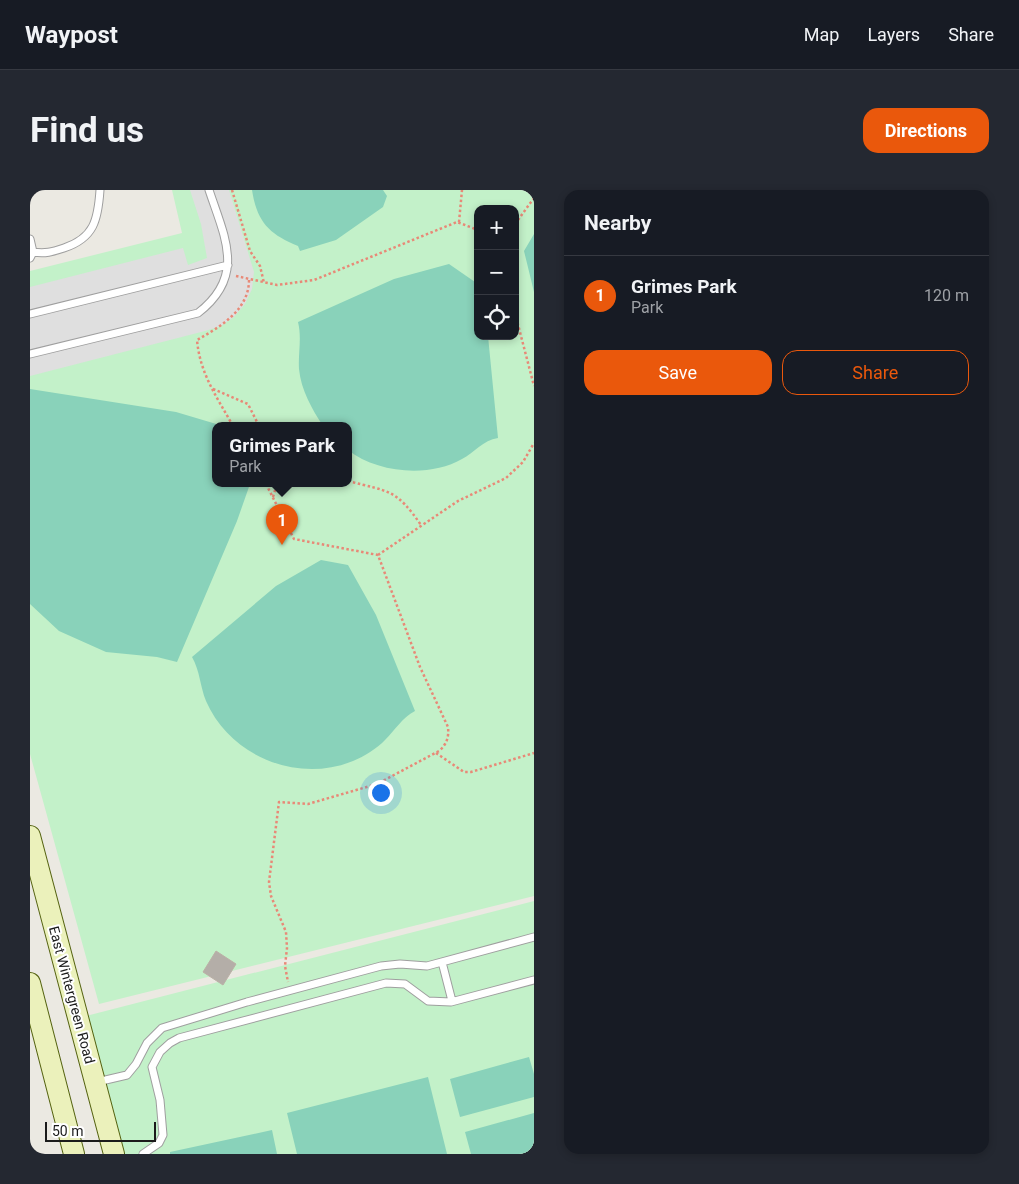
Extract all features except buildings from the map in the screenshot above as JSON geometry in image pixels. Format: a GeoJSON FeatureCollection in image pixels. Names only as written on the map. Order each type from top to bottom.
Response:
{"type":"FeatureCollection","features":[{"type":"Feature","properties":{"kind":"main road","name":"East Wintergreen Road"},"geometry":{"type":"LineString","coordinates":[[30,836],[114,1154]]}},
{"type":"Feature","properties":{"kind":"main road"},"geometry":{"type":"LineString","coordinates":[[30,983],[74,1154]]}},
{"type":"Feature","properties":{"kind":"lane"},"geometry":{"type":"LineString","coordinates":[[30,239],[32,255],[46,254],[79,243],[93,227],[98,214],[100,190]]}},
{"type":"Feature","properties":{"kind":"lane"},"geometry":{"type":"LineString","coordinates":[[30,354],[198,313],[212,302],[222,287],[227,274],[228,253],[209,190]]}},
{"type":"Feature","properties":{"kind":"lane"},"geometry":{"type":"LineString","coordinates":[[30,314],[228,265]]}},
{"type":"Feature","properties":{"kind":"lane"},"geometry":{"type":"LineString","coordinates":[[95,1083],[127,1075],[136,1064],[147,1043],[162,1028],[290,990],[381,966],[400,964],[427,966],[534,937]]}},
{"type":"Feature","properties":{"kind":"lane"},"geometry":{"type":"LineString","coordinates":[[442,962],[452,1001]]}},
{"type":"Feature","properties":{"kind":"lane"},"geometry":{"type":"LineString","coordinates":[[143,1154],[159,1143],[163,1135],[160,1100],[152,1066],[160,1052],[170,1043],[386,983],[405,984],[428,1001],[452,1001],[534,980]]}},
{"type":"Feature","properties":{"kind":"path"},"geometry":{"type":"LineString","coordinates":[[232,190],[250,252],[260,266],[264,283]]}},
{"type":"Feature","properties":{"kind":"path"},"geometry":{"type":"LineString","coordinates":[[459,222],[462,190]]}},
{"type":"Feature","properties":{"kind":"path"},"geometry":{"type":"LineString","coordinates":[[519,219],[534,198]]}},
{"type":"Feature","properties":{"kind":"path"},"geometry":{"type":"LineString","coordinates":[[227,274],[277,285],[314,280],[459,222],[474,228]]}},
{"type":"Feature","properties":{"kind":"path"},"geometry":{"type":"LineString","coordinates":[[232,422],[199,359],[197,340],[223,326],[236,312],[249,290],[249,280]]}},
{"type":"Feature","properties":{"kind":"path"},"geometry":{"type":"LineString","coordinates":[[519,328],[534,386]]}},
{"type":"Feature","properties":{"kind":"path"},"geometry":{"type":"LineString","coordinates":[[213,389],[248,404],[257,422]]}},
{"type":"Feature","properties":{"kind":"path"},"geometry":{"type":"LineString","coordinates":[[268,487],[294,539],[378,555],[458,501],[506,478],[523,462],[534,443]]}},
{"type":"Feature","properties":{"kind":"path"},"geometry":{"type":"LineString","coordinates":[[352,482],[390,492],[405,502],[421,525]]}},
{"type":"Feature","properties":{"kind":"path"},"geometry":{"type":"LineString","coordinates":[[273,497],[276,487]]}},
{"type":"Feature","properties":{"kind":"path"},"geometry":{"type":"LineString","coordinates":[[290,990],[285,966],[286,932],[270,889],[279,802],[308,804],[377,784],[436,753],[445,746],[448,740],[448,727],[420,666],[378,555]]}},
{"type":"Feature","properties":{"kind":"path"},"geometry":{"type":"LineString","coordinates":[[436,753],[464,772],[471,772],[534,753]]}},
{"type":"Feature","properties":{"kind":"green space"},"geometry":{"type":"Polygon","coordinates":[[[172,190],[534,190],[534,896],[99,1004],[30,754],[30,271],[182,233],[172,190]]]}},
{"type":"Feature","properties":{"kind":"green space"},"geometry":{"type":"Polygon","coordinates":[[[252,190],[383,190],[387,196],[383,207],[336,240],[300,251],[298,246],[279,237],[266,226],[257,211],[252,190]]]}},
{"type":"Feature","properties":{"kind":"green space"},"geometry":{"type":"Polygon","coordinates":[[[534,234],[534,292],[524,251],[534,234]]]}},
{"type":"Feature","properties":{"kind":"green space"},"geometry":{"type":"Polygon","coordinates":[[[449,264],[474,281],[474,340],[488,340],[498,438],[488,441],[462,459],[434,469],[419,471],[388,468],[360,458],[352,453],[352,422],[321,422],[311,406],[300,377],[300,334],[298,322],[394,279],[449,264]]]}},
{"type":"Feature","properties":{"kind":"green space"},"geometry":{"type":"Polygon","coordinates":[[[30,389],[176,412],[212,423],[212,487],[249,487],[237,521],[177,662],[157,657],[106,652],[59,631],[30,604],[30,389]]]}},
{"type":"Feature","properties":{"kind":"green space"},"geometry":{"type":"Polygon","coordinates":[[[321,560],[348,565],[376,615],[415,711],[402,721],[382,743],[366,755],[353,761],[332,767],[310,769],[288,767],[267,760],[248,750],[231,737],[217,720],[206,701],[192,657],[276,586],[321,560]]]}},
{"type":"Feature","properties":{"kind":"green space"},"geometry":{"type":"Polygon","coordinates":[[[534,901],[534,1154],[122,1154],[86,1016],[534,901]]]}},
{"type":"Feature","properties":{"kind":"green space"},"geometry":{"type":"Polygon","coordinates":[[[529,1057],[534,1074],[534,1097],[460,1117],[450,1079],[529,1057]]]}},
{"type":"Feature","properties":{"kind":"green space"},"geometry":{"type":"Polygon","coordinates":[[[428,1077],[447,1154],[297,1154],[287,1113],[428,1077]]]}},
{"type":"Feature","properties":{"kind":"green space"},"geometry":{"type":"Polygon","coordinates":[[[534,1113],[534,1154],[471,1154],[465,1132],[534,1113]]]}},
{"type":"Feature","properties":{"kind":"green space"},"geometry":{"type":"Polygon","coordinates":[[[272,1130],[277,1154],[170,1154],[170,1152],[272,1130]]]}},
{"type":"Feature","properties":{"kind":"shaded area"},"geometry":{"type":"Polygon","coordinates":[[[190,190],[229,190],[254,272],[252,289],[245,304],[234,317],[221,326],[205,331],[30,376],[30,287],[183,248],[188,265],[207,258],[201,224],[190,190]]]}},
{"type":"Feature","properties":{"kind":"place","name":"Grimes Park"},"geometry":{"type":"Point","coordinates":[282,545]}}]}
